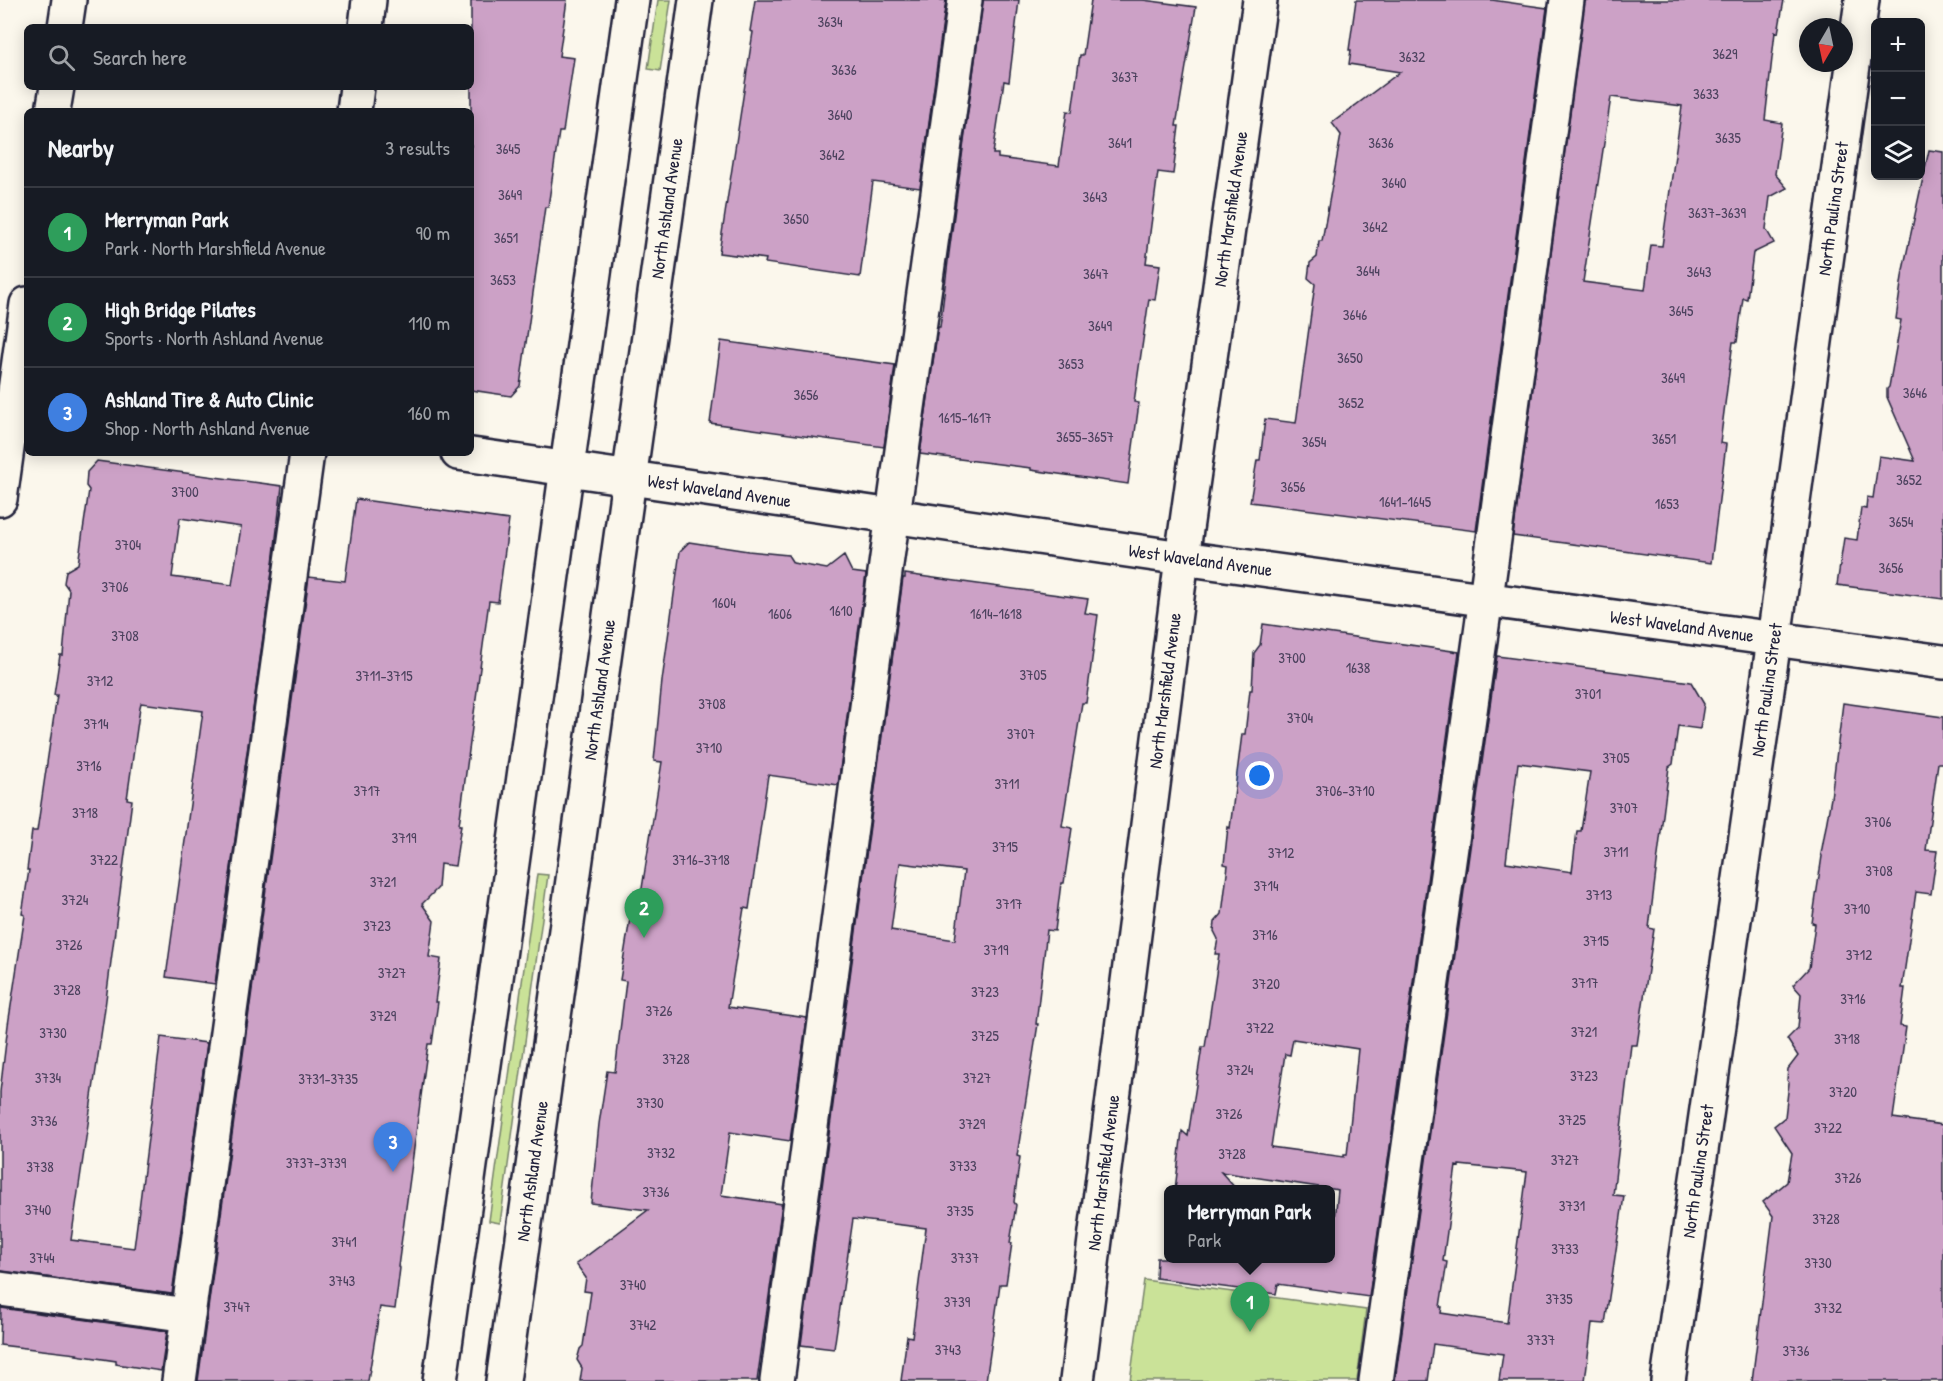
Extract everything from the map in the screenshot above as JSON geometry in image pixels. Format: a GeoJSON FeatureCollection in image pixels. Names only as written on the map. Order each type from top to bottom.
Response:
{"type":"FeatureCollection","features":[{"type":"Feature","properties":{"kind":"street"},"geometry":{"type":"LineString","coordinates":[[65,24],[69,0]]}},
{"type":"Feature","properties":{"kind":"street"},"geometry":{"type":"LineString","coordinates":[[366,24],[369,0]]}},
{"type":"Feature","properties":{"kind":"street"},"geometry":{"type":"LineString","coordinates":[[440,1381],[632,0]]}},
{"type":"Feature","properties":{"kind":"street","name":"North Ashland Avenue"},"geometry":{"type":"LineString","coordinates":[[503,1381],[696,0]]}},
{"type":"Feature","properties":{"kind":"street"},"geometry":{"type":"LineString","coordinates":[[777,1381],[965,0]]}},
{"type":"Feature","properties":{"kind":"street","name":"North Marshfield Avenue"},"geometry":{"type":"LineString","coordinates":[[1077,1381],[1182,558],[1260,0]]}},
{"type":"Feature","properties":{"kind":"street"},"geometry":{"type":"LineString","coordinates":[[1376,1381],[1486,600],[1567,0]]}},
{"type":"Feature","properties":{"kind":"street","name":"North Paulina Street"},"geometry":{"type":"LineString","coordinates":[[1668,1381],[1862,0]]}},
{"type":"Feature","properties":{"kind":"street"},"geometry":{"type":"LineString","coordinates":[[54,108],[56,90]]}},
{"type":"Feature","properties":{"kind":"street"},"geometry":{"type":"LineString","coordinates":[[354,108],[357,90]]}},
{"type":"Feature","properties":{"kind":"street"},"geometry":{"type":"LineString","coordinates":[[0,499],[24,324]]}},
{"type":"Feature","properties":{"kind":"street","name":"West Waveland Avenue"},"geometry":{"type":"LineString","coordinates":[[474,455],[1182,558],[1943,662]]}},
{"type":"Feature","properties":{"kind":"street"},"geometry":{"type":"LineString","coordinates":[[178,1381],[307,456]]}},
{"type":"Feature","properties":{"kind":"street"},"geometry":{"type":"LineString","coordinates":[[0,1289],[188,1315]]}},
{"type":"Feature","properties":{"kind":"green space"},"geometry":{"type":"Polygon","coordinates":[[[658,0],[671,0],[660,71],[648,69],[658,0]]]}},
{"type":"Feature","properties":{"kind":"green space"},"geometry":{"type":"Polygon","coordinates":[[[537,874],[548,875],[500,1223],[489,1221],[537,874]]]}},
{"type":"Feature","properties":{"kind":"green space"},"geometry":{"type":"Polygon","coordinates":[[[1144,1280],[1366,1310],[1357,1381],[1130,1381],[1144,1280]]]}},
{"type":"Feature","properties":{"kind":"building"},"geometry":{"type":"Polygon","coordinates":[[[471,0],[567,0],[559,56],[574,58],[563,132],[559,132],[548,207],[545,207],[520,386],[511,396],[474,390],[474,108],[471,108],[471,90],[474,90],[474,24],[471,24],[471,0]]]}},
{"type":"Feature","properties":{"kind":"building"},"geometry":{"type":"Polygon","coordinates":[[[755,0],[946,0],[920,188],[873,182],[860,277],[765,263],[766,259],[719,253],[753,32],[750,31],[755,0]]]}},
{"type":"Feature","properties":{"kind":"building"},"geometry":{"type":"Polygon","coordinates":[[[983,0],[1019,0],[1009,82],[1004,81],[993,154],[998,154],[998,158],[1059,166],[1067,111],[1072,112],[1080,55],[1083,55],[1091,0],[1143,0],[1196,7],[1176,126],[1179,126],[1173,174],[1158,172],[1146,263],[1160,265],[1155,300],[1149,299],[1134,402],[1139,403],[1128,484],[1031,470],[1031,468],[920,454],[938,327],[940,327],[983,0]]]}},
{"type":"Feature","properties":{"kind":"building"},"geometry":{"type":"Polygon","coordinates":[[[1356,0],[1492,0],[1547,8],[1476,531],[1250,502],[1257,460],[1260,460],[1265,419],[1296,423],[1315,284],[1308,278],[1310,263],[1317,257],[1319,241],[1322,241],[1341,135],[1332,123],[1400,72],[1349,64],[1356,0]]]}},
{"type":"Feature","properties":{"kind":"building"},"geometry":{"type":"Polygon","coordinates":[[[1585,0],[1784,0],[1778,33],[1775,32],[1765,120],[1782,123],[1775,174],[1787,188],[1770,197],[1766,229],[1774,243],[1753,253],[1747,299],[1743,298],[1737,342],[1733,342],[1720,443],[1726,444],[1711,563],[1513,536],[1585,0]],[[1611,97],[1583,282],[1645,290],[1651,245],[1662,246],[1682,106],[1611,97]]]}},
{"type":"Feature","properties":{"kind":"building"},"geometry":{"type":"Polygon","coordinates":[[[1929,150],[1943,152],[1943,599],[1837,585],[1844,538],[1857,540],[1861,508],[1866,509],[1867,497],[1873,498],[1879,456],[1915,461],[1887,397],[1887,389],[1901,320],[1896,319],[1903,270],[1922,180],[1925,180],[1929,150]]]}},
{"type":"Feature","properties":{"kind":"building"},"geometry":{"type":"Polygon","coordinates":[[[721,341],[895,365],[884,447],[710,423],[721,341]]]}},
{"type":"Feature","properties":{"kind":"building"},"geometry":{"type":"Polygon","coordinates":[[[97,461],[282,486],[215,984],[166,977],[203,711],[141,703],[127,799],[132,800],[71,1240],[134,1248],[161,1037],[207,1043],[172,1294],[0,1271],[0,1092],[25,915],[22,914],[32,831],[37,831],[57,695],[54,695],[60,655],[63,655],[69,590],[64,583],[66,571],[78,564],[89,490],[86,486],[87,472],[97,461]],[[180,518],[172,577],[232,585],[241,527],[180,518]]]}},
{"type":"Feature","properties":{"kind":"building"},"geometry":{"type":"Polygon","coordinates":[[[356,499],[509,520],[498,602],[489,601],[455,866],[440,864],[438,888],[422,904],[434,921],[429,957],[441,959],[435,1002],[438,1002],[432,1044],[428,1044],[398,1267],[400,1268],[395,1309],[380,1307],[368,1381],[198,1381],[309,577],[345,581],[356,499]]]}},
{"type":"Feature","properties":{"kind":"building"},"geometry":{"type":"Polygon","coordinates":[[[689,542],[788,555],[793,563],[827,569],[844,556],[852,572],[866,574],[838,785],[768,775],[749,909],[744,908],[728,1007],[807,1018],[790,1141],[730,1132],[721,1195],[782,1204],[757,1381],[580,1381],[582,1368],[577,1360],[583,1346],[591,1292],[584,1291],[586,1278],[576,1264],[648,1210],[591,1203],[607,1071],[615,1072],[626,981],[620,980],[633,900],[640,901],[662,762],[654,761],[662,681],[680,551],[689,542]]]}},
{"type":"Feature","properties":{"kind":"building"},"geometry":{"type":"Polygon","coordinates":[[[905,574],[1088,599],[1085,613],[1098,615],[1086,703],[1082,703],[1062,826],[1072,828],[1064,883],[1061,883],[1055,931],[1047,930],[1036,1024],[1038,1024],[1017,1156],[1020,1157],[1010,1243],[1012,1243],[1006,1284],[1000,1284],[986,1381],[901,1381],[907,1336],[912,1337],[926,1228],[853,1219],[834,1349],[801,1345],[903,578],[905,574]],[[900,863],[891,930],[955,940],[964,871],[900,863]]]}},
{"type":"Feature","properties":{"kind":"building"},"geometry":{"type":"Polygon","coordinates":[[[1263,624],[1459,652],[1369,1297],[1278,1284],[1276,1294],[1156,1278],[1157,1258],[1164,1258],[1164,1263],[1335,1263],[1335,1219],[1338,1190],[1335,1190],[1335,1185],[1306,1185],[1221,1172],[1233,1185],[1176,1185],[1182,1131],[1188,1136],[1202,1047],[1205,1047],[1219,954],[1215,954],[1218,939],[1214,931],[1215,922],[1222,914],[1228,865],[1224,864],[1228,827],[1230,828],[1242,734],[1245,734],[1250,690],[1252,690],[1254,653],[1260,645],[1263,624]],[[1293,1039],[1290,1055],[1285,1054],[1271,1147],[1344,1157],[1347,1155],[1358,1049],[1293,1039]]]}},
{"type":"Feature","properties":{"kind":"building"},"geometry":{"type":"Polygon","coordinates":[[[1497,656],[1691,682],[1704,704],[1700,729],[1678,726],[1673,764],[1669,767],[1649,928],[1654,929],[1637,1045],[1631,1045],[1613,1195],[1624,1196],[1605,1324],[1592,1323],[1585,1381],[1499,1381],[1503,1354],[1433,1344],[1428,1381],[1395,1381],[1497,656]],[[1518,763],[1506,862],[1572,872],[1577,831],[1581,831],[1590,772],[1518,763]],[[1459,1165],[1459,1167],[1456,1166],[1443,1261],[1447,1262],[1441,1313],[1507,1323],[1527,1172],[1459,1165]]]}},
{"type":"Feature","properties":{"kind":"building"},"geometry":{"type":"Polygon","coordinates":[[[1843,703],[1943,717],[1943,763],[1938,763],[1926,850],[1937,851],[1931,894],[1916,892],[1902,988],[1905,988],[1900,1026],[1906,1027],[1893,1118],[1943,1125],[1943,1381],[1752,1381],[1773,1216],[1763,1202],[1787,1182],[1792,1153],[1774,1126],[1785,1117],[1789,1083],[1788,1069],[1798,1056],[1787,1039],[1798,1028],[1801,994],[1793,985],[1809,968],[1815,924],[1812,923],[1843,703]]]}},
{"type":"Feature","properties":{"kind":"building"},"geometry":{"type":"Polygon","coordinates":[[[1,1308],[167,1331],[161,1371],[116,1364],[116,1361],[77,1354],[0,1345],[1,1308]]]}},
{"type":"Feature","properties":{"kind":"place","name":"High Bridge Pilates"},"geometry":{"type":"Point","coordinates":[644,938]}},
{"type":"Feature","properties":{"kind":"place","name":"Ashland Tire & Auto Clinic"},"geometry":{"type":"Point","coordinates":[393,1172]}},
{"type":"Feature","properties":{"kind":"place","name":"Merryman Park"},"geometry":{"type":"Point","coordinates":[1250,1332]}}]}
